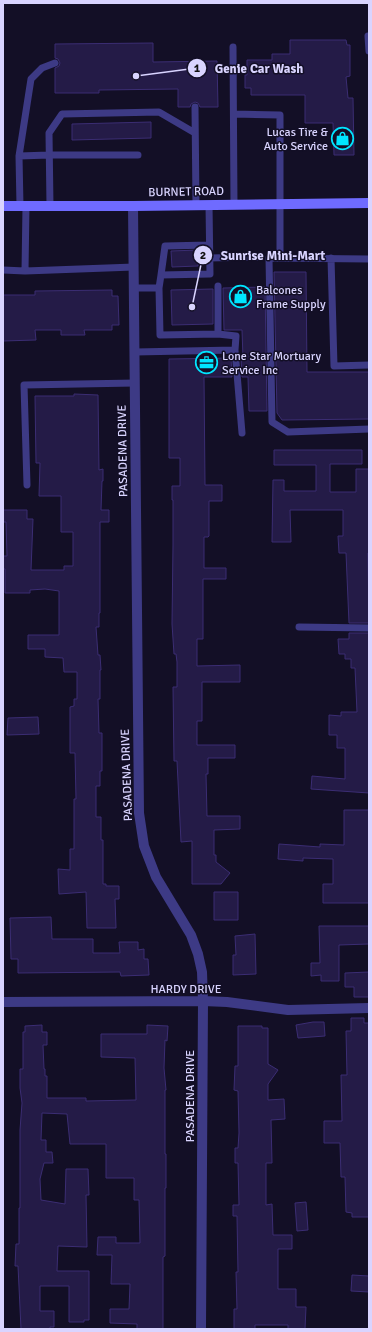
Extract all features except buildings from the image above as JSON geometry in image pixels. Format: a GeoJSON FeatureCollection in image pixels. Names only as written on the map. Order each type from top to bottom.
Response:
{"type":"FeatureCollection","features":[{"type":"Feature","properties":{"kind":"main road","name":"BURNET ROAD"},"geometry":{"type":"LineString","coordinates":[[3,206],[369,203]]}},
{"type":"Feature","properties":{"kind":"street","name":"PASADENA DRIVE"},"geometry":{"type":"LineString","coordinates":[[134,206],[139,813],[144,846],[156,877],[191,935],[198,954],[202,972],[204,1001],[202,1329]]}},
{"type":"Feature","properties":{"kind":"street","name":"HARDY DRIVE"},"geometry":{"type":"LineString","coordinates":[[3,1002],[204,1001],[227,1002],[288,1010],[369,1008]]}},
{"type":"Feature","properties":{"kind":"lane"},"geometry":{"type":"LineString","coordinates":[[368,36],[369,51]]}},
{"type":"Feature","properties":{"kind":"lane"},"geometry":{"type":"LineString","coordinates":[[233,47],[234,205]]}},
{"type":"Feature","properties":{"kind":"lane"},"geometry":{"type":"LineString","coordinates":[[26,271],[19,156],[31,79],[42,68],[55,63]]}},
{"type":"Feature","properties":{"kind":"lane"},"geometry":{"type":"LineString","coordinates":[[195,107],[196,205]]}},
{"type":"Feature","properties":{"kind":"lane"},"geometry":{"type":"LineString","coordinates":[[50,206],[49,134],[62,114],[159,112],[195,133]]}},
{"type":"Feature","properties":{"kind":"lane"},"geometry":{"type":"LineString","coordinates":[[234,114],[280,115],[280,258]]}},
{"type":"Feature","properties":{"kind":"lane"},"geometry":{"type":"LineString","coordinates":[[19,156],[138,155]]}},
{"type":"Feature","properties":{"kind":"lane"},"geometry":{"type":"LineString","coordinates":[[161,275],[210,274],[209,205]]}},
{"type":"Feature","properties":{"kind":"lane"},"geometry":{"type":"LineString","coordinates":[[209,245],[165,246],[158,288],[160,335],[218,334],[236,336],[235,350],[242,433]]}},
{"type":"Feature","properties":{"kind":"lane"},"geometry":{"type":"LineString","coordinates":[[209,258],[260,257]]}},
{"type":"Feature","properties":{"kind":"lane"},"geometry":{"type":"LineString","coordinates":[[369,259],[269,258],[272,422],[288,432],[369,429]]}},
{"type":"Feature","properties":{"kind":"lane"},"geometry":{"type":"LineString","coordinates":[[331,258],[334,366],[369,365]]}},
{"type":"Feature","properties":{"kind":"lane"},"geometry":{"type":"LineString","coordinates":[[3,270],[26,271],[134,267]]}},
{"type":"Feature","properties":{"kind":"lane"},"geometry":{"type":"LineString","coordinates":[[218,286],[218,334]]}},
{"type":"Feature","properties":{"kind":"lane"},"geometry":{"type":"LineString","coordinates":[[134,288],[158,288]]}},
{"type":"Feature","properties":{"kind":"lane"},"geometry":{"type":"LineString","coordinates":[[135,352],[235,350]]}},
{"type":"Feature","properties":{"kind":"lane"},"geometry":{"type":"LineString","coordinates":[[27,485],[24,385],[135,383]]}},
{"type":"Feature","properties":{"kind":"lane"},"geometry":{"type":"LineString","coordinates":[[298,627],[369,628]]}},
{"type":"Feature","properties":{"kind":"place","name":"Genie Car Wash"},"geometry":{"type":"Point","coordinates":[136,76]}},
{"type":"Feature","properties":{"kind":"place","name":"Lucas Tire & Auto Service"},"geometry":{"type":"Point","coordinates":[343,139]}},
{"type":"Feature","properties":{"kind":"place","name":"Balcones Frame Supply"},"geometry":{"type":"Point","coordinates":[241,297]}},
{"type":"Feature","properties":{"kind":"place","name":"Sunrise Mini-Mart"},"geometry":{"type":"Point","coordinates":[192,307]}},
{"type":"Feature","properties":{"kind":"place","name":"Lone Star Mortuary Service Inc"},"geometry":{"type":"Point","coordinates":[207,363]}}]}
